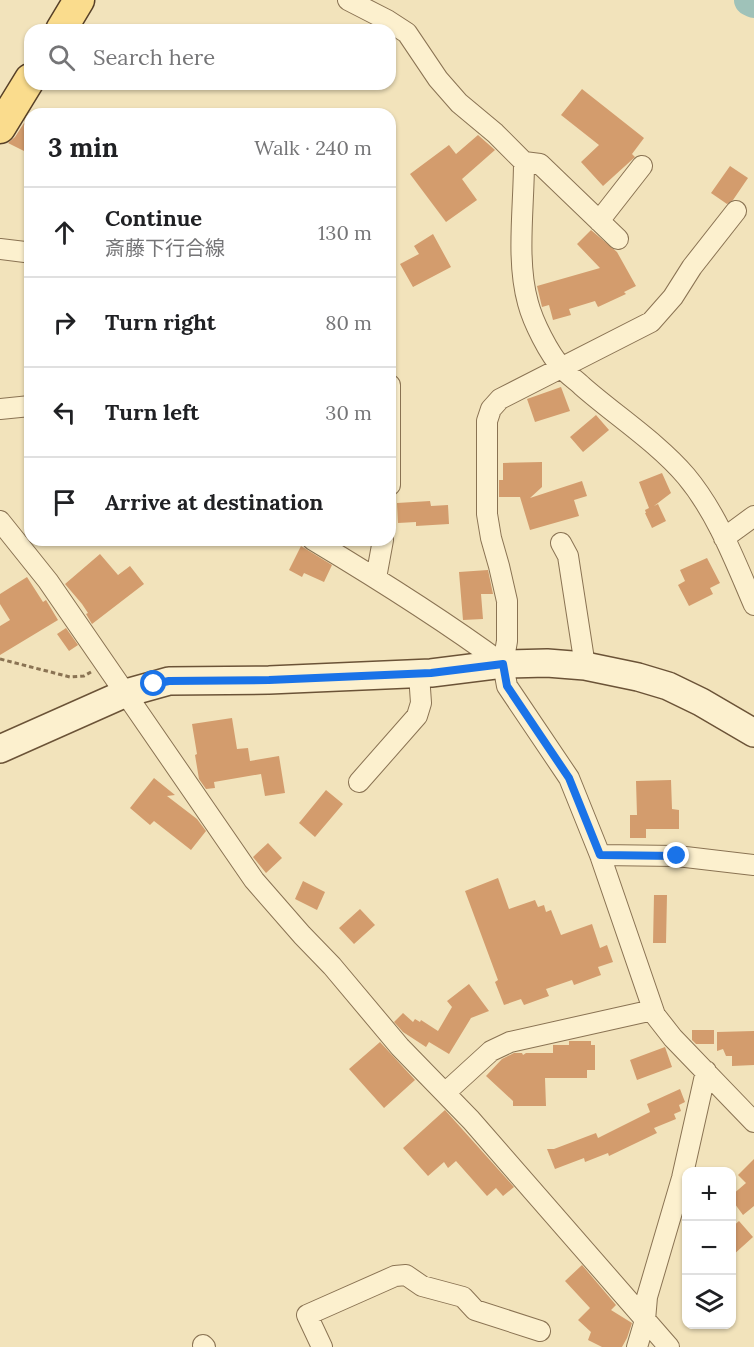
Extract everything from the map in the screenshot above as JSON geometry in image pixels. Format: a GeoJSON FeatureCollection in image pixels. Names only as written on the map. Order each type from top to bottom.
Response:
{"type":"FeatureCollection","features":[{"type":"Feature","properties":{"kind":"main road"},"geometry":{"type":"LineString","coordinates":[[64,24],[79,0]]}},
{"type":"Feature","properties":{"kind":"main road"},"geometry":{"type":"LineString","coordinates":[[0,128],[24,89]]}},
{"type":"Feature","properties":{"kind":"main road"},"geometry":{"type":"LineString","coordinates":[[0,749],[126,693],[169,681],[419,674],[503,664],[547,663],[585,666],[668,686],[754,733]]}},
{"type":"Feature","properties":{"kind":"street"},"geometry":{"type":"LineString","coordinates":[[348,0],[393,24]]}},
{"type":"Feature","properties":{"kind":"street"},"geometry":{"type":"LineString","coordinates":[[396,26],[407,33],[438,80],[459,103],[495,133],[524,162],[540,164],[618,239]]}},
{"type":"Feature","properties":{"kind":"street"},"geometry":{"type":"LineString","coordinates":[[524,162],[521,266],[528,304],[539,331],[561,367],[666,455],[685,474],[700,494],[724,537],[754,605]]}},
{"type":"Feature","properties":{"kind":"street"},"geometry":{"type":"LineString","coordinates":[[599,221],[642,166]]}},
{"type":"Feature","properties":{"kind":"street"},"geometry":{"type":"LineString","coordinates":[[736,211],[692,267],[673,297],[651,322],[500,399],[491,409],[487,421],[487,514],[507,601],[507,640],[503,664],[507,686],[569,778],[600,855],[655,1014],[673,1038],[754,1122]]}},
{"type":"Feature","properties":{"kind":"street"},"geometry":{"type":"LineString","coordinates":[[0,249],[24,252]]}},
{"type":"Feature","properties":{"kind":"street"},"geometry":{"type":"LineString","coordinates":[[0,409],[24,407]]}},
{"type":"Feature","properties":{"kind":"street"},"geometry":{"type":"LineString","coordinates":[[724,537],[754,516]]}},
{"type":"Feature","properties":{"kind":"street"},"geometry":{"type":"LineString","coordinates":[[0,521],[48,581],[254,880],[332,966],[400,1047],[471,1120],[669,1347]]}},
{"type":"Feature","properties":{"kind":"street"},"geometry":{"type":"LineString","coordinates":[[561,543],[568,556],[585,666]]}},
{"type":"Feature","properties":{"kind":"street"},"geometry":{"type":"LineString","coordinates":[[323,546],[463,634],[503,664]]}},
{"type":"Feature","properties":{"kind":"street"},"geometry":{"type":"LineString","coordinates":[[376,578],[382,546]]}},
{"type":"Feature","properties":{"kind":"street"},"geometry":{"type":"LineString","coordinates":[[359,782],[417,716],[421,703],[419,674]]}},
{"type":"Feature","properties":{"kind":"street"},"geometry":{"type":"LineString","coordinates":[[600,855],[677,856],[754,865]]}},
{"type":"Feature","properties":{"kind":"street"},"geometry":{"type":"LineString","coordinates":[[445,1093],[491,1051],[510,1042],[653,1010]]}},
{"type":"Feature","properties":{"kind":"street"},"geometry":{"type":"LineString","coordinates":[[637,1347],[645,1320],[647,1296],[682,1178],[706,1071]]}},
{"type":"Feature","properties":{"kind":"street"},"geometry":{"type":"LineString","coordinates":[[322,1347],[307,1315],[395,1276],[406,1275],[422,1286],[463,1297],[476,1310],[540,1331]]}},
{"type":"Feature","properties":{"kind":"path"},"geometry":{"type":"LineString","coordinates":[[0,659],[70,677],[84,676],[104,662]]}},
{"type":"Feature","properties":{"kind":"building"},"geometry":{"type":"Polygon","coordinates":[[[582,89],[644,138],[632,154],[635,157],[603,186],[581,162],[599,145],[561,115],[582,89]]]}},
{"type":"Feature","properties":{"kind":"building"},"geometry":{"type":"Polygon","coordinates":[[[24,123],[24,151],[8,143],[24,123]]]}},
{"type":"Feature","properties":{"kind":"building"},"geometry":{"type":"Polygon","coordinates":[[[478,135],[495,150],[462,179],[477,200],[446,222],[410,174],[449,145],[456,154],[478,135]]]}},
{"type":"Feature","properties":{"kind":"building"},"geometry":{"type":"Polygon","coordinates":[[[730,166],[748,178],[733,200],[727,204],[711,193],[730,166]]]}},
{"type":"Feature","properties":{"kind":"building"},"geometry":{"type":"Polygon","coordinates":[[[591,230],[617,252],[636,286],[624,292],[626,294],[598,307],[595,301],[569,309],[571,315],[553,320],[549,305],[542,307],[537,286],[600,268],[577,244],[591,230]]]}},
{"type":"Feature","properties":{"kind":"building"},"geometry":{"type":"Polygon","coordinates":[[[433,234],[451,267],[413,287],[400,264],[419,254],[414,246],[433,234]]]}},
{"type":"Feature","properties":{"kind":"building"},"geometry":{"type":"Polygon","coordinates":[[[561,387],[570,411],[535,422],[527,399],[561,387]]]}},
{"type":"Feature","properties":{"kind":"building"},"geometry":{"type":"Polygon","coordinates":[[[596,415],[609,430],[583,452],[570,437],[596,415]]]}},
{"type":"Feature","properties":{"kind":"building"},"geometry":{"type":"Polygon","coordinates":[[[542,462],[542,487],[530,498],[582,481],[587,496],[574,500],[579,516],[530,530],[520,497],[499,497],[499,480],[503,480],[503,463],[542,462]]]}},
{"type":"Feature","properties":{"kind":"building"},"geometry":{"type":"Polygon","coordinates":[[[662,473],[671,493],[654,506],[658,504],[666,521],[652,528],[645,513],[645,510],[649,508],[639,482],[662,473]]]}},
{"type":"Feature","properties":{"kind":"building"},"geometry":{"type":"Polygon","coordinates":[[[430,501],[431,506],[448,505],[449,524],[416,526],[416,522],[398,523],[397,503],[430,501]]]}},
{"type":"Feature","properties":{"kind":"building"},"geometry":{"type":"Polygon","coordinates":[[[301,546],[332,565],[324,582],[304,573],[302,577],[289,570],[301,546]]]}},
{"type":"Feature","properties":{"kind":"building"},"geometry":{"type":"Polygon","coordinates":[[[100,554],[118,575],[130,566],[144,584],[92,624],[82,604],[65,584],[100,554]]]}},
{"type":"Feature","properties":{"kind":"building"},"geometry":{"type":"Polygon","coordinates":[[[707,558],[720,583],[710,588],[713,594],[689,606],[678,585],[685,581],[680,570],[707,558]]]}},
{"type":"Feature","properties":{"kind":"building"},"geometry":{"type":"Polygon","coordinates":[[[488,570],[493,594],[481,594],[483,619],[463,620],[459,572],[488,570]]]}},
{"type":"Feature","properties":{"kind":"building"},"geometry":{"type":"Polygon","coordinates":[[[27,577],[43,602],[46,600],[58,620],[0,655],[0,626],[10,620],[0,604],[0,594],[27,577]]]}},
{"type":"Feature","properties":{"kind":"building"},"geometry":{"type":"Polygon","coordinates":[[[66,628],[78,645],[69,651],[57,634],[66,628]]]}},
{"type":"Feature","properties":{"kind":"building"},"geometry":{"type":"Polygon","coordinates":[[[232,718],[237,749],[248,748],[250,761],[279,756],[285,793],[265,796],[261,774],[214,782],[215,788],[206,789],[199,779],[192,724],[232,718]]]}},
{"type":"Feature","properties":{"kind":"building"},"geometry":{"type":"Polygon","coordinates":[[[154,778],[175,795],[167,796],[197,819],[206,831],[191,850],[154,821],[150,825],[130,808],[154,778]]]}},
{"type":"Feature","properties":{"kind":"building"},"geometry":{"type":"Polygon","coordinates":[[[671,780],[672,809],[679,810],[679,829],[646,829],[646,838],[630,838],[630,815],[637,815],[636,781],[671,780]]]}},
{"type":"Feature","properties":{"kind":"building"},"geometry":{"type":"Polygon","coordinates":[[[326,790],[343,804],[315,837],[299,823],[326,790]]]}},
{"type":"Feature","properties":{"kind":"building"},"geometry":{"type":"Polygon","coordinates":[[[268,843],[282,858],[266,873],[253,857],[268,843]]]}},
{"type":"Feature","properties":{"kind":"building"},"geometry":{"type":"Polygon","coordinates":[[[498,878],[509,909],[535,900],[538,907],[544,905],[546,912],[551,910],[561,935],[592,924],[600,948],[607,945],[613,962],[598,967],[601,975],[574,985],[572,980],[546,989],[549,996],[524,1005],[521,999],[504,1005],[495,982],[498,980],[465,891],[498,878]]]}},
{"type":"Feature","properties":{"kind":"building"},"geometry":{"type":"Polygon","coordinates":[[[303,881],[325,892],[317,910],[295,899],[303,881]]]}},
{"type":"Feature","properties":{"kind":"building"},"geometry":{"type":"Polygon","coordinates":[[[654,895],[667,895],[666,943],[653,943],[654,895]]]}},
{"type":"Feature","properties":{"kind":"building"},"geometry":{"type":"Polygon","coordinates":[[[360,909],[375,925],[354,944],[339,928],[360,909]]]}},
{"type":"Feature","properties":{"kind":"building"},"geometry":{"type":"Polygon","coordinates":[[[469,984],[489,1011],[471,1018],[449,1054],[429,1042],[426,1047],[403,1032],[394,1022],[403,1013],[413,1022],[415,1019],[420,1022],[421,1020],[438,1031],[452,1007],[447,1001],[469,984]]]}},
{"type":"Feature","properties":{"kind":"building"},"geometry":{"type":"Polygon","coordinates":[[[692,1030],[714,1030],[714,1044],[696,1044],[692,1040],[692,1030]]]}},
{"type":"Feature","properties":{"kind":"building"},"geometry":{"type":"Polygon","coordinates":[[[754,1031],[754,1065],[732,1066],[732,1056],[726,1056],[723,1049],[717,1051],[717,1032],[754,1031]]]}},
{"type":"Feature","properties":{"kind":"building"},"geometry":{"type":"Polygon","coordinates":[[[569,1041],[591,1041],[591,1045],[595,1045],[595,1070],[587,1070],[587,1078],[545,1078],[546,1106],[513,1106],[513,1101],[486,1076],[502,1059],[514,1053],[523,1055],[553,1053],[553,1045],[569,1045],[569,1041]]]}},
{"type":"Feature","properties":{"kind":"building"},"geometry":{"type":"Polygon","coordinates":[[[380,1042],[415,1080],[384,1108],[349,1069],[380,1042]]]}},
{"type":"Feature","properties":{"kind":"building"},"geometry":{"type":"Polygon","coordinates":[[[665,1047],[672,1067],[637,1080],[630,1060],[665,1047]]]}},
{"type":"Feature","properties":{"kind":"building"},"geometry":{"type":"Polygon","coordinates":[[[680,1089],[685,1102],[679,1105],[681,1111],[674,1114],[676,1119],[654,1128],[657,1133],[609,1156],[608,1153],[585,1162],[584,1158],[555,1169],[547,1149],[554,1149],[596,1133],[598,1138],[650,1112],[647,1104],[680,1089]]]}},
{"type":"Feature","properties":{"kind":"building"},"geometry":{"type":"Polygon","coordinates":[[[445,1110],[514,1187],[503,1196],[496,1188],[487,1196],[456,1161],[448,1168],[444,1162],[428,1176],[403,1148],[445,1110]]]}},
{"type":"Feature","properties":{"kind":"building"},"geometry":{"type":"Polygon","coordinates":[[[754,1159],[754,1206],[743,1215],[736,1205],[736,1192],[746,1183],[738,1175],[754,1159]]]}},
{"type":"Feature","properties":{"kind":"building"},"geometry":{"type":"Polygon","coordinates":[[[739,1221],[753,1237],[736,1252],[736,1224],[739,1221]]]}},
{"type":"Feature","properties":{"kind":"building"},"geometry":{"type":"Polygon","coordinates":[[[582,1265],[616,1305],[611,1310],[632,1323],[622,1347],[602,1347],[588,1340],[591,1332],[578,1320],[590,1308],[565,1281],[582,1265]]]}},
{"type":"Feature","properties":{"kind":"waterway"},"geometry":{"type":"LineString","coordinates":[[750,0],[754,2]]}},
{"type":"Feature","properties":{"kind":"route"},"geometry":{"type":"LineString","coordinates":[[154,684],[169,681],[269,680],[431,673],[503,664],[507,686],[569,778],[600,855],[677,856]]}}]}
